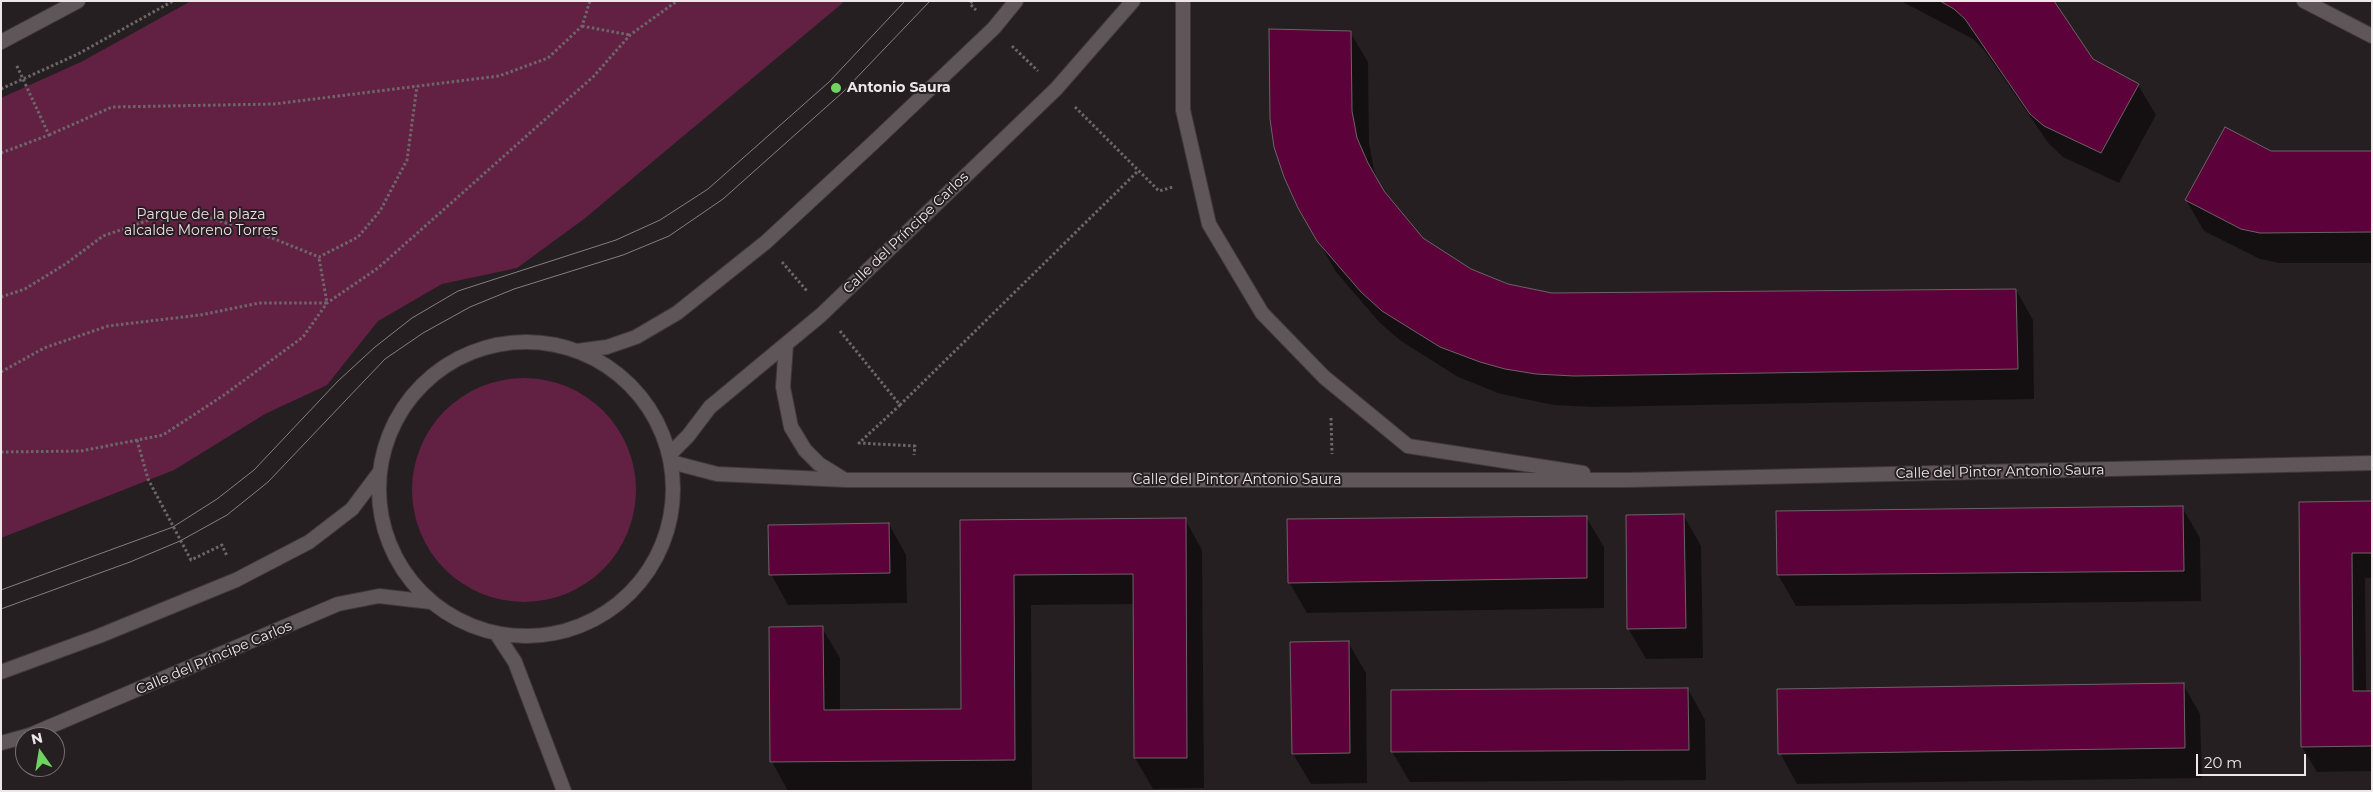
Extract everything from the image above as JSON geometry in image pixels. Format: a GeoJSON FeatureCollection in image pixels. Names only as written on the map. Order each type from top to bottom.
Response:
{"type":"FeatureCollection","features":[{"type":"Feature","properties":{"kind":"street"},"geometry":{"type":"LineString","coordinates":[[3,41],[78,1]]}},
{"type":"Feature","properties":{"kind":"street"},"geometry":{"type":"LineString","coordinates":[[578,350],[607,347],[636,337],[677,313],[766,242],[994,28],[1016,1]]}},
{"type":"Feature","properties":{"kind":"street","name":"Calle del Príncipe Carlos"},"geometry":{"type":"LineString","coordinates":[[670,458],[710,407],[824,312],[1056,89],[1133,1]]}},
{"type":"Feature","properties":{"kind":"street","name":"Calle del Pintor Antonio Saura"},"geometry":{"type":"LineString","coordinates":[[1183,1],[1182,110],[1209,224],[1262,312],[1331,382],[1408,446],[1628,480]]}},
{"type":"Feature","properties":{"kind":"street"},"geometry":{"type":"LineString","coordinates":[[2304,1],[2372,36]]}},
{"type":"Feature","properties":{"kind":"street"},"geometry":{"type":"LineString","coordinates":[[519,342],[549,343],[578,350],[604,363],[627,381],[646,403],[660,428],[670,458],[674,490],[671,519],[662,547],[648,572],[629,594],[607,612],[582,626],[554,634],[524,636],[496,633],[473,627],[451,616],[431,602],[410,582],[394,558],[384,530],[378,502],[379,472],[385,443],[397,417],[414,392],[436,372],[461,356],[490,346],[519,342]]}},
{"type":"Feature","properties":{"kind":"street"},"geometry":{"type":"LineString","coordinates":[[786,344],[783,387],[790,427],[805,450],[819,464],[846,480]]}},
{"type":"Feature","properties":{"kind":"street","name":"Calle del Pintor Antonio Saura"},"geometry":{"type":"LineString","coordinates":[[670,458],[717,474],[846,480],[1628,480],[2372,463]]}},
{"type":"Feature","properties":{"kind":"street"},"geometry":{"type":"LineString","coordinates":[[1,672],[99,636],[236,580],[309,542],[352,510],[379,472]]}},
{"type":"Feature","properties":{"kind":"street","name":"Calle del Príncipe Carlos"},"geometry":{"type":"LineString","coordinates":[[1,742],[30,735],[338,604],[379,596],[431,602]]}},
{"type":"Feature","properties":{"kind":"street"},"geometry":{"type":"LineString","coordinates":[[496,633],[516,662],[564,791]]}},
{"type":"Feature","properties":{"kind":"path"},"geometry":{"type":"LineString","coordinates":[[1,89],[78,54],[173,1]]}},
{"type":"Feature","properties":{"kind":"path"},"geometry":{"type":"LineString","coordinates":[[1,153],[49,135],[112,107],[274,104],[499,76],[548,58],[582,26],[590,1]]}},
{"type":"Feature","properties":{"kind":"path"},"geometry":{"type":"LineString","coordinates":[[1,452],[81,451],[163,435],[224,395],[303,337],[327,303],[378,268],[594,76],[630,35],[677,1]]}},
{"type":"Feature","properties":{"kind":"path"},"geometry":{"type":"LineString","coordinates":[[972,1],[970,4],[1159,191],[1199,181]]}},
{"type":"Feature","properties":{"kind":"path"},"geometry":{"type":"LineString","coordinates":[[582,26],[630,35]]}},
{"type":"Feature","properties":{"kind":"path"},"geometry":{"type":"LineString","coordinates":[[3,41],[49,135]]}},
{"type":"Feature","properties":{"kind":"path"},"geometry":{"type":"LineString","coordinates":[[319,258],[358,237],[380,211],[407,160],[416,86]]}},
{"type":"Feature","properties":{"kind":"path"},"geometry":{"type":"LineString","coordinates":[[910,480],[915,446],[859,443],[1138,171]]}},
{"type":"Feature","properties":{"kind":"path"},"geometry":{"type":"LineString","coordinates":[[1,297],[25,289],[67,263],[103,236],[149,220],[208,216],[272,238],[319,258]]}},
{"type":"Feature","properties":{"kind":"path"},"geometry":{"type":"LineString","coordinates":[[766,242],[900,405]]}},
{"type":"Feature","properties":{"kind":"path"},"geometry":{"type":"LineString","coordinates":[[319,258],[327,303]]}},
{"type":"Feature","properties":{"kind":"path"},"geometry":{"type":"LineString","coordinates":[[1,372],[44,348],[108,326],[200,315],[259,303],[327,303]]}},
{"type":"Feature","properties":{"kind":"path"},"geometry":{"type":"LineString","coordinates":[[1331,382],[1333,480]]}},
{"type":"Feature","properties":{"kind":"path"},"geometry":{"type":"LineString","coordinates":[[137,440],[148,479],[191,560],[222,545],[236,580]]}},
{"type":"Feature","properties":{"kind":"green space","name":"Parque de la plaza alcalde Moreno Torres"},"geometry":{"type":"Polygon","coordinates":[[[191,1],[845,1],[584,219],[517,268],[442,284],[378,321],[327,385],[265,414],[174,470],[1,538],[1,98],[83,61],[191,1]]]}},
{"type":"Feature","properties":{"kind":"green space"},"geometry":{"type":"Polygon","coordinates":[[[513,378],[535,378],[567,386],[577,391],[595,403],[611,419],[628,447],[634,468],[636,490],[634,512],[628,533],[611,561],[595,577],[567,594],[535,602],[513,602],[481,594],[471,589],[453,577],[437,561],[420,533],[412,501],[412,479],[420,447],[425,437],[437,419],[453,403],[481,386],[513,378]]]}},
{"type":"Feature","properties":{"kind":"building"},"geometry":{"type":"Polygon","coordinates":[[[1940,1],[2054,1],[2093,59],[2139,84],[2101,153],[2044,126],[2030,114],[1965,19],[1954,9],[1940,1]]]}},
{"type":"Feature","properties":{"kind":"building"},"geometry":{"type":"Polygon","coordinates":[[[1269,29],[1351,31],[1352,111],[1357,138],[1368,163],[1384,191],[1423,238],[1471,269],[1508,284],[1552,293],[2016,289],[2018,369],[1574,376],[1536,374],[1505,369],[1440,347],[1382,311],[1361,292],[1317,241],[1298,208],[1284,177],[1274,147],[1270,119],[1269,29]]]}},
{"type":"Feature","properties":{"kind":"building"},"geometry":{"type":"Polygon","coordinates":[[[2225,127],[2271,151],[2372,151],[2372,232],[2260,233],[2241,229],[2185,200],[2225,127]]]}},
{"type":"Feature","properties":{"kind":"building"},"geometry":{"type":"Polygon","coordinates":[[[2372,501],[2372,553],[2352,553],[2353,691],[2372,691],[2372,746],[2301,747],[2299,502],[2372,501]]]}},
{"type":"Feature","properties":{"kind":"building"},"geometry":{"type":"Polygon","coordinates":[[[2183,506],[2184,571],[1777,575],[1776,511],[2183,506]]]}},
{"type":"Feature","properties":{"kind":"building"},"geometry":{"type":"Polygon","coordinates":[[[1684,514],[1686,628],[1627,629],[1626,515],[1684,514]]]}},
{"type":"Feature","properties":{"kind":"building"},"geometry":{"type":"Polygon","coordinates":[[[1587,516],[1587,578],[1288,583],[1287,519],[1587,516]]]}},
{"type":"Feature","properties":{"kind":"building"},"geometry":{"type":"Polygon","coordinates":[[[1186,518],[1187,758],[1134,758],[1133,574],[1014,575],[1015,760],[770,762],[769,627],[823,626],[824,710],[961,709],[960,520],[1186,518]]]}},
{"type":"Feature","properties":{"kind":"building"},"geometry":{"type":"Polygon","coordinates":[[[889,523],[890,573],[769,575],[768,525],[889,523]]]}},
{"type":"Feature","properties":{"kind":"building"},"geometry":{"type":"Polygon","coordinates":[[[1349,641],[1350,753],[1292,754],[1290,642],[1349,641]]]}},
{"type":"Feature","properties":{"kind":"building"},"geometry":{"type":"Polygon","coordinates":[[[2184,683],[2185,748],[1778,754],[1777,689],[2184,683]]]}},
{"type":"Feature","properties":{"kind":"building"},"geometry":{"type":"Polygon","coordinates":[[[1688,688],[1689,750],[1391,752],[1391,690],[1688,688]]]}},
{"type":"Feature","properties":{"kind":"tram line"},"geometry":{"type":"LineString","coordinates":[[1,590],[173,527],[217,499],[254,470],[338,381],[375,347],[412,318],[458,291],[616,240],[660,220],[708,189],[829,82],[905,1]]}},
{"type":"Feature","properties":{"kind":"tram line"},"geometry":{"type":"LineString","coordinates":[[1,609],[130,562],[180,541],[227,515],[268,482],[385,359],[423,333],[470,307],[514,289],[623,255],[669,236],[723,199],[843,92],[930,1]]}},
{"type":"Feature","properties":{"kind":"place","name":"Antonio Saura"},"geometry":{"type":"Point","coordinates":[836,88]}}]}
